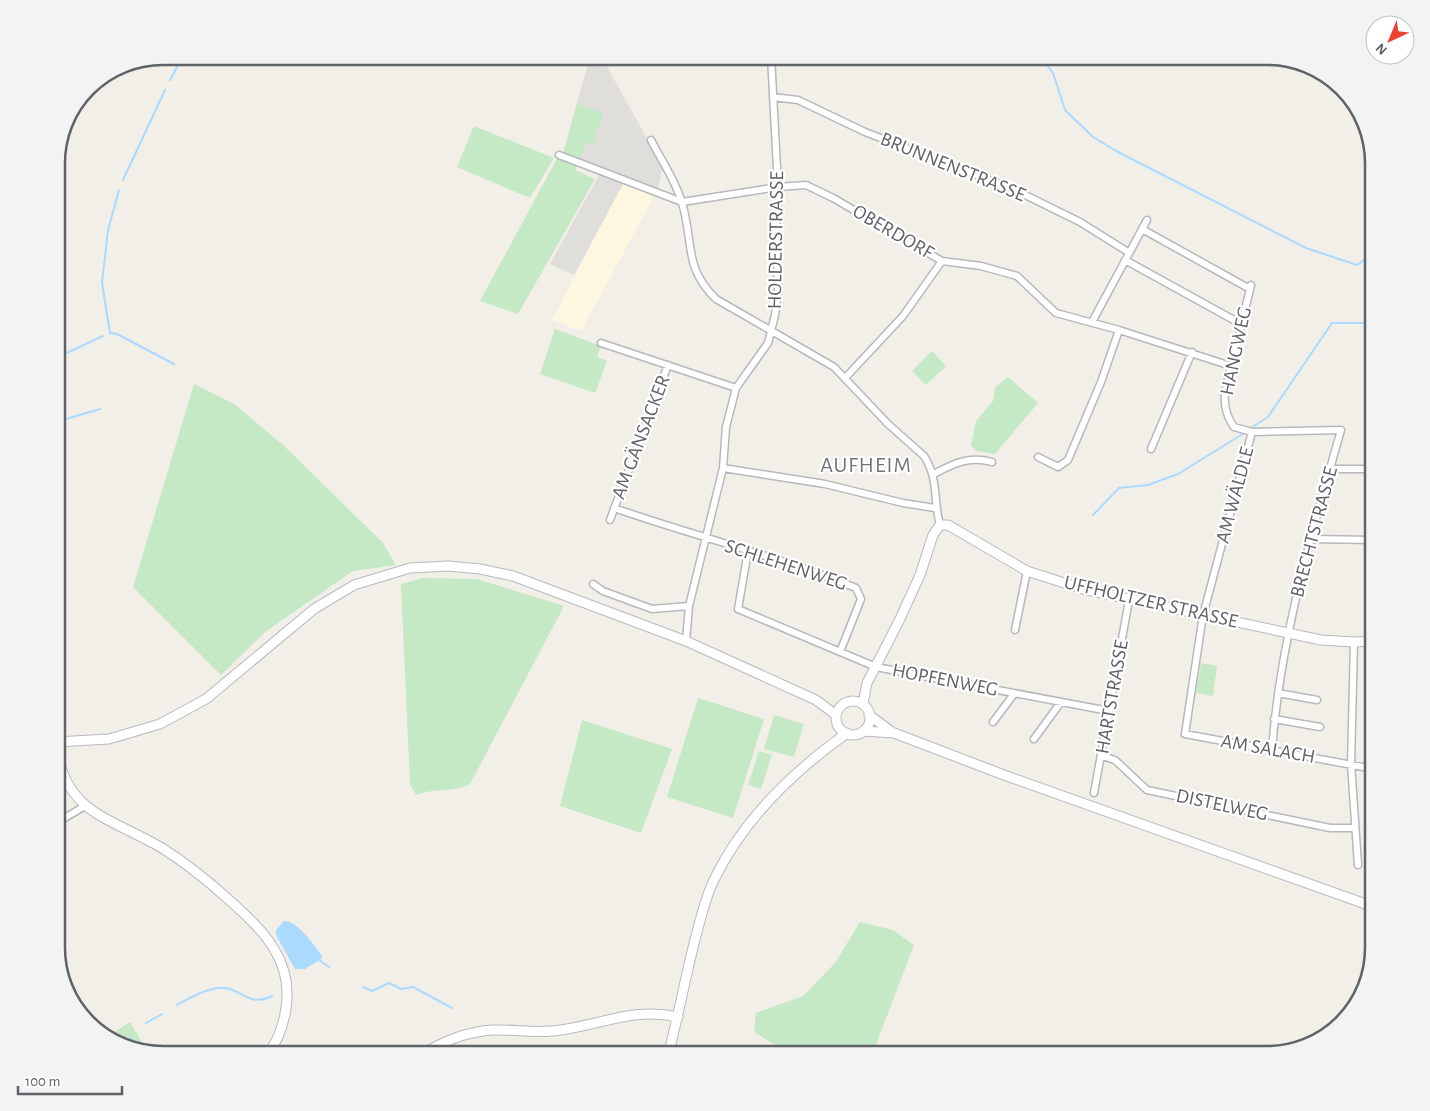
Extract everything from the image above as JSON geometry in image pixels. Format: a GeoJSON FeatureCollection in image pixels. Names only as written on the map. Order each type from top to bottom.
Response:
{"type":"FeatureCollection","features":[{"type":"Feature","properties":{"kind":"street","name":"HOLDERSTRASSE"},"geometry":{"type":"LineString","coordinates":[[686,642],[689,606],[723,468],[726,427],[736,388],[768,343],[778,292],[776,228],[778,186],[771,65]]}},
{"type":"Feature","properties":{"kind":"street","name":"BRUNNENSTRASSE"},"geometry":{"type":"LineString","coordinates":[[773,97],[798,100],[866,132],[1015,190],[1080,222],[1128,252]]}},
{"type":"Feature","properties":{"kind":"street"},"geometry":{"type":"LineString","coordinates":[[651,140],[682,202],[693,267],[704,287],[716,299],[820,357],[846,377],[888,424],[924,456],[934,474],[935,508],[940,525],[933,535],[920,575],[900,621],[876,667],[867,683],[852,701],[842,705],[816,700]]}},
{"type":"Feature","properties":{"kind":"street"},"geometry":{"type":"LineString","coordinates":[[560,155],[682,202]]}},
{"type":"Feature","properties":{"kind":"street","name":"OBERDORF"},"geometry":{"type":"LineString","coordinates":[[682,202],[797,184],[818,189],[942,261],[981,266],[1017,276],[1056,313],[1192,352],[1231,366]]}},
{"type":"Feature","properties":{"kind":"street"},"geometry":{"type":"LineString","coordinates":[[1092,322],[1128,252],[1147,220]]}},
{"type":"Feature","properties":{"kind":"street","name":"HANGWEG"},"geometry":{"type":"LineString","coordinates":[[1142,229],[1251,287],[1225,392],[1226,415],[1234,427],[1252,432]]}},
{"type":"Feature","properties":{"kind":"street"},"geometry":{"type":"LineString","coordinates":[[1125,260],[1241,324]]}},
{"type":"Feature","properties":{"kind":"street"},"geometry":{"type":"LineString","coordinates":[[846,377],[903,316],[942,261]]}},
{"type":"Feature","properties":{"kind":"street"},"geometry":{"type":"LineString","coordinates":[[1038,457],[1058,468],[1068,460],[1119,330]]}},
{"type":"Feature","properties":{"kind":"street"},"geometry":{"type":"LineString","coordinates":[[602,343],[736,388]]}},
{"type":"Feature","properties":{"kind":"street"},"geometry":{"type":"LineString","coordinates":[[1151,449],[1192,352]]}},
{"type":"Feature","properties":{"kind":"street","name":"AM GÄNSACKER"},"geometry":{"type":"LineString","coordinates":[[610,520],[668,365]]}},
{"type":"Feature","properties":{"kind":"street","name":"AM WÄLDLE"},"geometry":{"type":"LineString","coordinates":[[1185,734],[1203,615],[1252,432],[1341,430]]}},
{"type":"Feature","properties":{"kind":"street","name":"BRECHTSTRASSE"},"geometry":{"type":"LineString","coordinates":[[1272,750],[1274,720],[1287,633],[1341,430]]}},
{"type":"Feature","properties":{"kind":"street"},"geometry":{"type":"LineString","coordinates":[[934,474],[961,460],[972,458],[992,462]]}},
{"type":"Feature","properties":{"kind":"street"},"geometry":{"type":"LineString","coordinates":[[723,468],[825,484],[904,503],[935,508]]}},
{"type":"Feature","properties":{"kind":"street"},"geometry":{"type":"LineString","coordinates":[[1330,469],[1365,469]]}},
{"type":"Feature","properties":{"kind":"street","name":"AM GÄNSACKER"},"geometry":{"type":"LineString","coordinates":[[614,508],[706,539]]}},
{"type":"Feature","properties":{"kind":"street","name":"UFFHOLTZER STRASSE"},"geometry":{"type":"LineString","coordinates":[[940,525],[948,525],[1027,572],[1129,600],[1321,640],[1365,641]]}},
{"type":"Feature","properties":{"kind":"street","name":"SCHLEHENWEG"},"geometry":{"type":"LineString","coordinates":[[706,539],[803,566],[856,588],[861,599],[840,652]]}},
{"type":"Feature","properties":{"kind":"street"},"geometry":{"type":"LineString","coordinates":[[1311,539],[1365,540]]}},
{"type":"Feature","properties":{"kind":"street","name":"HOPFENWEG"},"geometry":{"type":"LineString","coordinates":[[748,551],[738,609],[876,667],[1109,711]]}},
{"type":"Feature","properties":{"kind":"street"},"geometry":{"type":"LineString","coordinates":[[65,742],[109,739],[140,731],[181,714],[206,699],[321,605],[354,585],[410,568],[448,566],[480,569],[513,576],[686,642],[816,700],[836,715],[839,726],[847,733],[856,734],[863,731],[894,734],[1365,904]]}},
{"type":"Feature","properties":{"kind":"street"},"geometry":{"type":"LineString","coordinates":[[1015,630],[1027,572]]}},
{"type":"Feature","properties":{"kind":"street"},"geometry":{"type":"LineString","coordinates":[[592,584],[603,591],[652,609],[689,606]]}},
{"type":"Feature","properties":{"kind":"street","name":"HARTSTRASSE"},"geometry":{"type":"LineString","coordinates":[[1094,793],[1129,600]]}},
{"type":"Feature","properties":{"kind":"street"},"geometry":{"type":"LineString","coordinates":[[1354,642],[1351,764],[1358,865]]}},
{"type":"Feature","properties":{"kind":"street"},"geometry":{"type":"LineString","coordinates":[[862,704],[867,683]]}},
{"type":"Feature","properties":{"kind":"street"},"geometry":{"type":"LineString","coordinates":[[1278,693],[1317,700]]}},
{"type":"Feature","properties":{"kind":"street","name":"HOPFENWEG"},"geometry":{"type":"LineString","coordinates":[[993,722],[1014,694]]}},
{"type":"Feature","properties":{"kind":"street"},"geometry":{"type":"LineString","coordinates":[[852,701],[862,704],[869,715],[894,734]]}},
{"type":"Feature","properties":{"kind":"street"},"geometry":{"type":"LineString","coordinates":[[1034,739],[1061,702]]}},
{"type":"Feature","properties":{"kind":"street"},"geometry":{"type":"LineString","coordinates":[[836,715],[842,705]]}},
{"type":"Feature","properties":{"kind":"street"},"geometry":{"type":"LineString","coordinates":[[863,731],[868,724],[869,715]]}},
{"type":"Feature","properties":{"kind":"street"},"geometry":{"type":"LineString","coordinates":[[1274,720],[1320,727]]}},
{"type":"Feature","properties":{"kind":"street"},"geometry":{"type":"LineString","coordinates":[[826,748],[839,726]]}},
{"type":"Feature","properties":{"kind":"street"},"geometry":{"type":"LineString","coordinates":[[670,1046],[690,960],[714,879],[751,821],[767,802],[826,748],[847,733]]}},
{"type":"Feature","properties":{"kind":"street","name":"AM SALACH"},"geometry":{"type":"LineString","coordinates":[[1185,734],[1365,767]]}},
{"type":"Feature","properties":{"kind":"street","name":"DISTELWEG"},"geometry":{"type":"LineString","coordinates":[[1102,756],[1114,760],[1147,790],[1330,828],[1354,828]]}},
{"type":"Feature","properties":{"kind":"street"},"geometry":{"type":"LineString","coordinates":[[65,778],[85,806],[161,848],[190,867],[263,932],[279,958],[286,974],[288,996],[282,1027],[271,1046]]}},
{"type":"Feature","properties":{"kind":"street"},"geometry":{"type":"LineString","coordinates":[[65,818],[85,806]]}},
{"type":"Feature","properties":{"kind":"street"},"geometry":{"type":"LineString","coordinates":[[436,1046],[448,1040],[475,1032],[491,1030],[558,1031],[632,1014],[663,1014],[678,1017]]}},
{"type":"Feature","properties":{"kind":"shaded area"},"geometry":{"type":"Polygon","coordinates":[[[588,65],[606,65],[663,167],[657,191],[563,154],[588,65]]]}},
{"type":"Feature","properties":{"kind":"shaded area"},"geometry":{"type":"Polygon","coordinates":[[[601,172],[624,182],[574,275],[550,264],[601,172]]]}},
{"type":"Feature","properties":{"kind":"shaded area"},"geometry":{"type":"Polygon","coordinates":[[[624,182],[655,195],[581,331],[552,320],[624,182]]]}},
{"type":"Feature","properties":{"kind":"green space"},"geometry":{"type":"Polygon","coordinates":[[[577,104],[603,113],[593,144],[585,142],[580,161],[563,154],[577,104]]]}},
{"type":"Feature","properties":{"kind":"green space"},"geometry":{"type":"Polygon","coordinates":[[[474,126],[554,158],[530,198],[457,167],[474,126]]]}},
{"type":"Feature","properties":{"kind":"green space"},"geometry":{"type":"Polygon","coordinates":[[[559,155],[579,162],[575,170],[595,179],[518,314],[480,301],[559,155]]]}},
{"type":"Feature","properties":{"kind":"green space"},"geometry":{"type":"Polygon","coordinates":[[[555,329],[601,346],[597,357],[607,361],[595,393],[540,374],[555,329]]]}},
{"type":"Feature","properties":{"kind":"green space"},"geometry":{"type":"Polygon","coordinates":[[[932,351],[946,366],[926,385],[912,371],[932,351]]]}},
{"type":"Feature","properties":{"kind":"green space"},"geometry":{"type":"Polygon","coordinates":[[[1008,377],[1038,403],[995,454],[977,451],[971,446],[976,421],[993,401],[995,388],[1008,377]]]}},
{"type":"Feature","properties":{"kind":"green space"},"geometry":{"type":"Polygon","coordinates":[[[194,384],[234,404],[282,444],[383,543],[396,565],[353,571],[265,632],[221,675],[133,587],[194,384]]]}},
{"type":"Feature","properties":{"kind":"green space"},"geometry":{"type":"Polygon","coordinates":[[[423,578],[477,579],[564,606],[470,784],[457,789],[416,795],[410,784],[401,584],[423,578]]]}},
{"type":"Feature","properties":{"kind":"green space"},"geometry":{"type":"Polygon","coordinates":[[[1201,663],[1217,666],[1213,696],[1196,693],[1201,663]]]}},
{"type":"Feature","properties":{"kind":"green space"},"geometry":{"type":"Polygon","coordinates":[[[698,698],[764,719],[733,818],[667,797],[698,698]]]}},
{"type":"Feature","properties":{"kind":"green space"},"geometry":{"type":"Polygon","coordinates":[[[774,715],[804,724],[794,757],[764,749],[774,715]]]}},
{"type":"Feature","properties":{"kind":"green space"},"geometry":{"type":"Polygon","coordinates":[[[582,720],[672,749],[641,833],[560,806],[582,720]]]}},
{"type":"Feature","properties":{"kind":"green space"},"geometry":{"type":"Polygon","coordinates":[[[759,751],[772,755],[761,789],[748,785],[759,751]]]}},
{"type":"Feature","properties":{"kind":"green space"},"geometry":{"type":"Polygon","coordinates":[[[860,922],[893,930],[914,945],[875,1046],[777,1046],[754,1032],[756,1013],[803,996],[835,963],[860,922]]]}},
{"type":"Feature","properties":{"kind":"green space"},"geometry":{"type":"Polygon","coordinates":[[[130,1022],[143,1044],[132,1041],[113,1033],[130,1022]]]}},
{"type":"Feature","properties":{"kind":"water"},"geometry":{"type":"Polygon","coordinates":[[[284,921],[295,925],[305,934],[322,956],[321,959],[305,969],[295,969],[276,935],[276,930],[284,921]]]}},
{"type":"Feature","properties":{"kind":"waterway"},"geometry":{"type":"LineString","coordinates":[[170,80],[178,65]]}},
{"type":"Feature","properties":{"kind":"waterway"},"geometry":{"type":"LineString","coordinates":[[1047,65],[1053,73],[1065,110],[1093,137],[1118,152],[1306,248],[1357,265],[1365,259]]}},
{"type":"Feature","properties":{"kind":"waterway"},"geometry":{"type":"LineString","coordinates":[[123,180],[165,90]]}},
{"type":"Feature","properties":{"kind":"waterway"},"geometry":{"type":"LineString","coordinates":[[119,190],[108,230],[102,283],[110,333],[117,334],[174,364]]}},
{"type":"Feature","properties":{"kind":"waterway"},"geometry":{"type":"LineString","coordinates":[[1249,429],[1268,417],[1332,323],[1365,323]]}},
{"type":"Feature","properties":{"kind":"waterway"},"geometry":{"type":"LineString","coordinates":[[65,354],[103,336]]}},
{"type":"Feature","properties":{"kind":"waterway"},"geometry":{"type":"LineString","coordinates":[[65,419],[100,409]]}},
{"type":"Feature","properties":{"kind":"waterway"},"geometry":{"type":"LineString","coordinates":[[1093,515],[1119,488],[1148,485],[1178,474],[1246,432]]}},
{"type":"Feature","properties":{"kind":"waterway"},"geometry":{"type":"LineString","coordinates":[[319,960],[329,967]]}},
{"type":"Feature","properties":{"kind":"waterway"},"geometry":{"type":"LineString","coordinates":[[363,987],[372,991],[389,983],[401,989],[413,987],[452,1008]]}},
{"type":"Feature","properties":{"kind":"waterway"},"geometry":{"type":"LineString","coordinates":[[177,1005],[200,993],[219,988],[232,990],[257,1000],[272,996]]}},
{"type":"Feature","properties":{"kind":"waterway"},"geometry":{"type":"LineString","coordinates":[[146,1023],[162,1014]]}},
{"type":"Feature","properties":{"kind":"district","name":"AUFHEIM"},"geometry":{"type":"Point","coordinates":[866,465]}}]}
